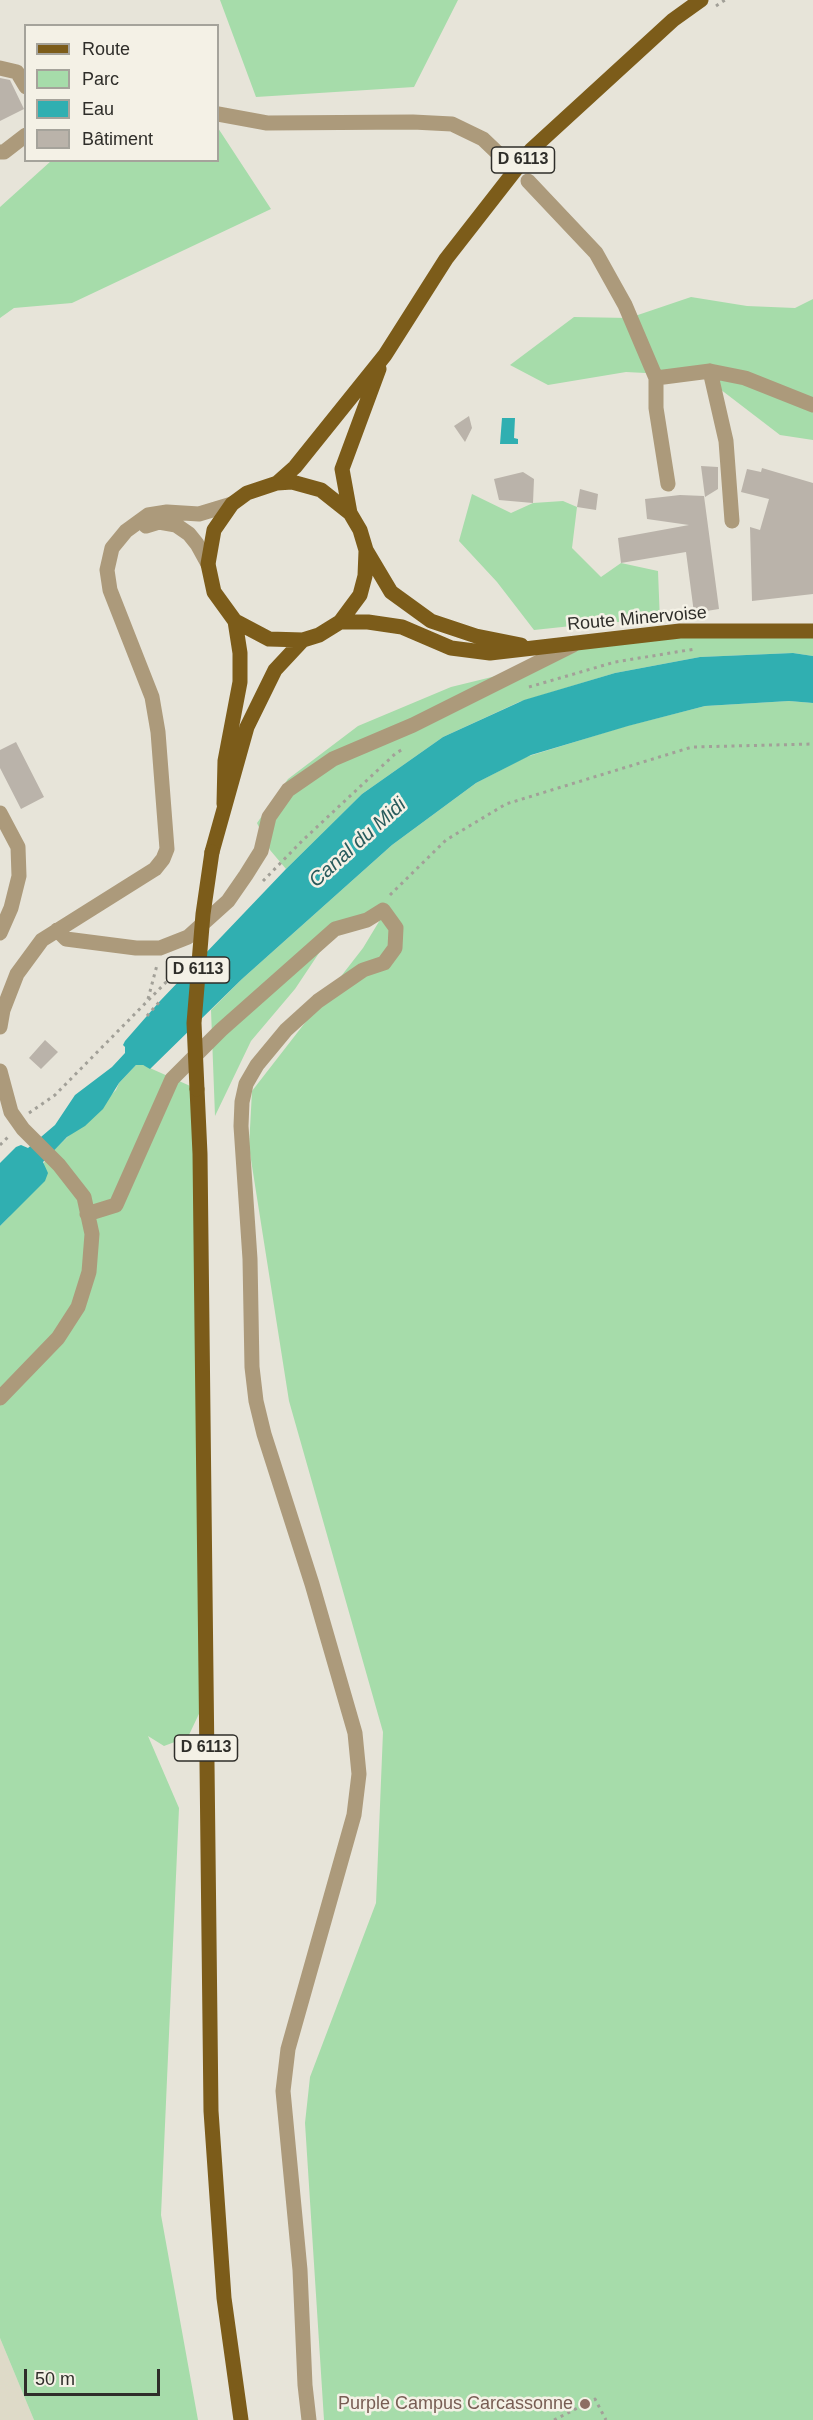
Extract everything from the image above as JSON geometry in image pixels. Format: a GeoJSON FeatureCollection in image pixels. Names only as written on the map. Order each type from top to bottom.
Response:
{"type":"FeatureCollection","features":[{"type":"Feature","properties":{"kind":"main road","name":"D 6113"},"geometry":{"type":"LineString","coordinates":[[277,483],[295,467],[385,355],[446,259],[531,150],[656,35],[707,4]]}},
{"type":"Feature","properties":{"kind":"main road","name":"D 6113"},"geometry":{"type":"LineString","coordinates":[[350,513],[342,470],[385,355]]}},
{"type":"Feature","properties":{"kind":"main road"},"geometry":{"type":"LineString","coordinates":[[366,550],[365,576],[360,595],[340,622],[303,640],[268,639],[235,621],[214,592],[208,564],[214,530],[232,504],[247,493],[277,483],[292,482],[321,490],[350,513],[360,530],[366,550],[391,592],[431,621],[476,636],[536,648]]}},
{"type":"Feature","properties":{"kind":"main road","name":"D 6113"},"geometry":{"type":"LineString","coordinates":[[224,804],[225,761],[240,682],[240,653],[235,621]]}},
{"type":"Feature","properties":{"kind":"main road","name":"Route Minervoise"},"geometry":{"type":"LineString","coordinates":[[340,622],[368,622],[402,627],[451,648],[490,653],[680,631],[813,631]]}},
{"type":"Feature","properties":{"kind":"main road","name":"D 6113"},"geometry":{"type":"LineString","coordinates":[[238,2416],[224,2298],[211,2111],[200,1154],[194,1023],[203,914],[212,852],[224,804],[247,727],[275,670],[303,640]]}},
{"type":"Feature","properties":{"kind":"street"},"geometry":{"type":"LineString","coordinates":[[0,68],[18,72],[24,83]]}},
{"type":"Feature","properties":{"kind":"street"},"geometry":{"type":"LineString","coordinates":[[219,114],[267,123],[452,124],[483,139],[504,159]]}},
{"type":"Feature","properties":{"kind":"street"},"geometry":{"type":"LineString","coordinates":[[0,152],[4,152],[24,137]]}},
{"type":"Feature","properties":{"kind":"street"},"geometry":{"type":"LineString","coordinates":[[528,181],[596,253],[625,304],[656,378],[657,408],[668,484]]}},
{"type":"Feature","properties":{"kind":"street"},"geometry":{"type":"LineString","coordinates":[[656,378],[710,371],[745,378],[813,405]]}},
{"type":"Feature","properties":{"kind":"street"},"geometry":{"type":"LineString","coordinates":[[710,371],[726,441],[732,521]]}},
{"type":"Feature","properties":{"kind":"street"},"geometry":{"type":"LineString","coordinates":[[0,1027],[3,1010],[17,974],[42,940],[155,869],[167,849],[158,732],[152,698],[110,590],[107,570],[112,548],[126,531],[148,515],[167,512],[200,514],[232,504]]}},
{"type":"Feature","properties":{"kind":"street"},"geometry":{"type":"LineString","coordinates":[[126,531],[159,522],[176,525],[189,534],[208,564]]}},
{"type":"Feature","properties":{"kind":"street"},"geometry":{"type":"LineString","coordinates":[[57,930],[66,939],[110,946],[160,948],[188,937],[228,902],[261,851],[269,817],[288,790],[333,759],[413,725],[575,643]]}},
{"type":"Feature","properties":{"kind":"street"},"geometry":{"type":"LineString","coordinates":[[0,813],[18,847],[19,876],[11,908],[0,933]]}},
{"type":"Feature","properties":{"kind":"street"},"geometry":{"type":"LineString","coordinates":[[87,1214],[116,1205],[172,1079],[221,1030],[335,929],[367,920],[383,910],[396,928],[394,948],[384,963],[363,970],[318,1001],[286,1030],[257,1065],[246,1084],[242,1102],[241,1126],[250,1259],[252,1367],[256,1401],[355,1733],[358,1774],[354,1815],[288,2049],[283,2091],[300,2270],[305,2385],[309,2420]]}},
{"type":"Feature","properties":{"kind":"street"},"geometry":{"type":"LineString","coordinates":[[0,1071],[14,1119],[59,1165],[84,1197],[92,1234],[89,1272],[78,1307],[58,1338],[0,1398]]}},
{"type":"Feature","properties":{"kind":"path"},"geometry":{"type":"LineString","coordinates":[[707,4],[725,0]]}},
{"type":"Feature","properties":{"kind":"path"},"geometry":{"type":"LineString","coordinates":[[527,688],[615,662],[698,648]]}},
{"type":"Feature","properties":{"kind":"path"},"geometry":{"type":"LineString","coordinates":[[383,910],[392,891],[446,840],[506,804],[692,747],[813,744]]}},
{"type":"Feature","properties":{"kind":"path"},"geometry":{"type":"LineString","coordinates":[[256,888],[302,841],[396,753],[406,747]]}},
{"type":"Feature","properties":{"kind":"path"},"geometry":{"type":"LineString","coordinates":[[148,1001],[156,976],[160,948]]}},
{"type":"Feature","properties":{"kind":"path"},"geometry":{"type":"LineString","coordinates":[[14,1119],[32,1111],[55,1095],[188,959]]}},
{"type":"Feature","properties":{"kind":"path"},"geometry":{"type":"LineString","coordinates":[[147,1016],[160,1001]]}},
{"type":"Feature","properties":{"kind":"path"},"geometry":{"type":"LineString","coordinates":[[554,2420],[596,2399],[606,2420]]}},
{"type":"Feature","properties":{"kind":"shaded area"},"geometry":{"type":"Polygon","coordinates":[[[0,2338],[34,2420],[0,2420],[0,2338]]]}},
{"type":"Feature","properties":{"kind":"green space"},"geometry":{"type":"Polygon","coordinates":[[[220,0],[458,0],[414,87],[256,97],[220,0]]]}},
{"type":"Feature","properties":{"kind":"green space"},"geometry":{"type":"Polygon","coordinates":[[[219,130],[271,209],[72,303],[14,308],[0,318],[0,207],[50,162],[219,162],[219,130]]]}},
{"type":"Feature","properties":{"kind":"green space"},"geometry":{"type":"Polygon","coordinates":[[[691,297],[747,306],[795,308],[813,299],[813,440],[780,435],[703,376],[626,372],[548,385],[510,365],[574,317],[629,318],[691,297]]]}},
{"type":"Feature","properties":{"kind":"green space"},"geometry":{"type":"Polygon","coordinates":[[[472,494],[511,513],[533,503],[563,501],[577,507],[572,548],[601,577],[621,563],[658,571],[660,622],[609,622],[534,630],[497,582],[459,541],[472,494]]]}},
{"type":"Feature","properties":{"kind":"green space"},"geometry":{"type":"Polygon","coordinates":[[[813,631],[813,656],[793,653],[700,657],[615,673],[519,702],[443,737],[362,794],[286,869],[270,850],[257,823],[288,779],[358,726],[451,687],[545,664],[575,643],[813,631]]]}},
{"type":"Feature","properties":{"kind":"green space"},"geometry":{"type":"Polygon","coordinates":[[[789,701],[813,703],[813,2420],[324,2420],[305,2123],[310,2077],[376,1903],[383,1732],[289,1401],[249,1147],[252,1091],[363,948],[389,905],[383,910],[335,929],[295,989],[251,1041],[215,1116],[211,1010],[242,979],[392,845],[476,783],[526,757],[623,727],[705,706],[789,701]]]}},
{"type":"Feature","properties":{"kind":"green space"},"geometry":{"type":"Polygon","coordinates":[[[136,1065],[143,1065],[197,1089],[206,1699],[188,1737],[164,1746],[148,1736],[179,1808],[161,2215],[198,2420],[34,2420],[0,2338],[0,1226],[9,1217],[49,1155],[116,1090],[119,1083],[136,1065]]]}},
{"type":"Feature","properties":{"kind":"water"},"geometry":{"type":"Polygon","coordinates":[[[502,418],[515,418],[514,438],[518,439],[518,444],[500,444],[502,418]]]}},
{"type":"Feature","properties":{"kind":"water","name":"Canal du Midi"},"geometry":{"type":"Polygon","coordinates":[[[793,653],[813,656],[813,703],[789,701],[705,706],[531,755],[476,783],[392,845],[242,979],[150,1069],[143,1065],[136,1065],[119,1083],[103,1109],[85,1126],[67,1137],[43,1162],[48,1173],[45,1181],[0,1226],[0,1163],[16,1147],[21,1145],[28,1148],[55,1125],[75,1095],[112,1067],[125,1053],[123,1045],[125,1041],[160,1001],[286,869],[362,794],[443,737],[524,700],[615,673],[700,657],[793,653]]]}},
{"type":"Feature","properties":{"kind":"building"},"geometry":{"type":"Polygon","coordinates":[[[0,78],[10,80],[24,109],[0,121],[0,78]]]}},
{"type":"Feature","properties":{"kind":"building"},"geometry":{"type":"Polygon","coordinates":[[[469,416],[472,428],[465,442],[454,426],[469,416]]]}},
{"type":"Feature","properties":{"kind":"building"},"geometry":{"type":"Polygon","coordinates":[[[701,466],[718,467],[718,489],[705,497],[701,466]]]}},
{"type":"Feature","properties":{"kind":"building"},"geometry":{"type":"Polygon","coordinates":[[[762,468],[813,483],[813,594],[752,601],[750,527],[760,530],[769,499],[741,492],[747,469],[761,472],[762,468]]]}},
{"type":"Feature","properties":{"kind":"building"},"geometry":{"type":"Polygon","coordinates":[[[523,472],[534,479],[533,503],[499,500],[494,479],[523,472]]]}},
{"type":"Feature","properties":{"kind":"building"},"geometry":{"type":"Polygon","coordinates":[[[580,489],[598,494],[596,510],[577,507],[580,489]]]}},
{"type":"Feature","properties":{"kind":"building"},"geometry":{"type":"Polygon","coordinates":[[[680,495],[704,496],[719,609],[694,613],[686,552],[621,563],[618,538],[689,525],[647,519],[645,499],[680,495]]]}},
{"type":"Feature","properties":{"kind":"building"},"geometry":{"type":"Polygon","coordinates":[[[16,742],[44,797],[21,809],[0,768],[0,750],[16,742]]]}},
{"type":"Feature","properties":{"kind":"building"},"geometry":{"type":"Polygon","coordinates":[[[45,1040],[58,1052],[41,1069],[29,1058],[45,1040]]]}},
{"type":"Feature","properties":{"kind":"place","name":"Purple Campus Carcassonne"},"geometry":{"type":"Point","coordinates":[585,2404]}}]}
